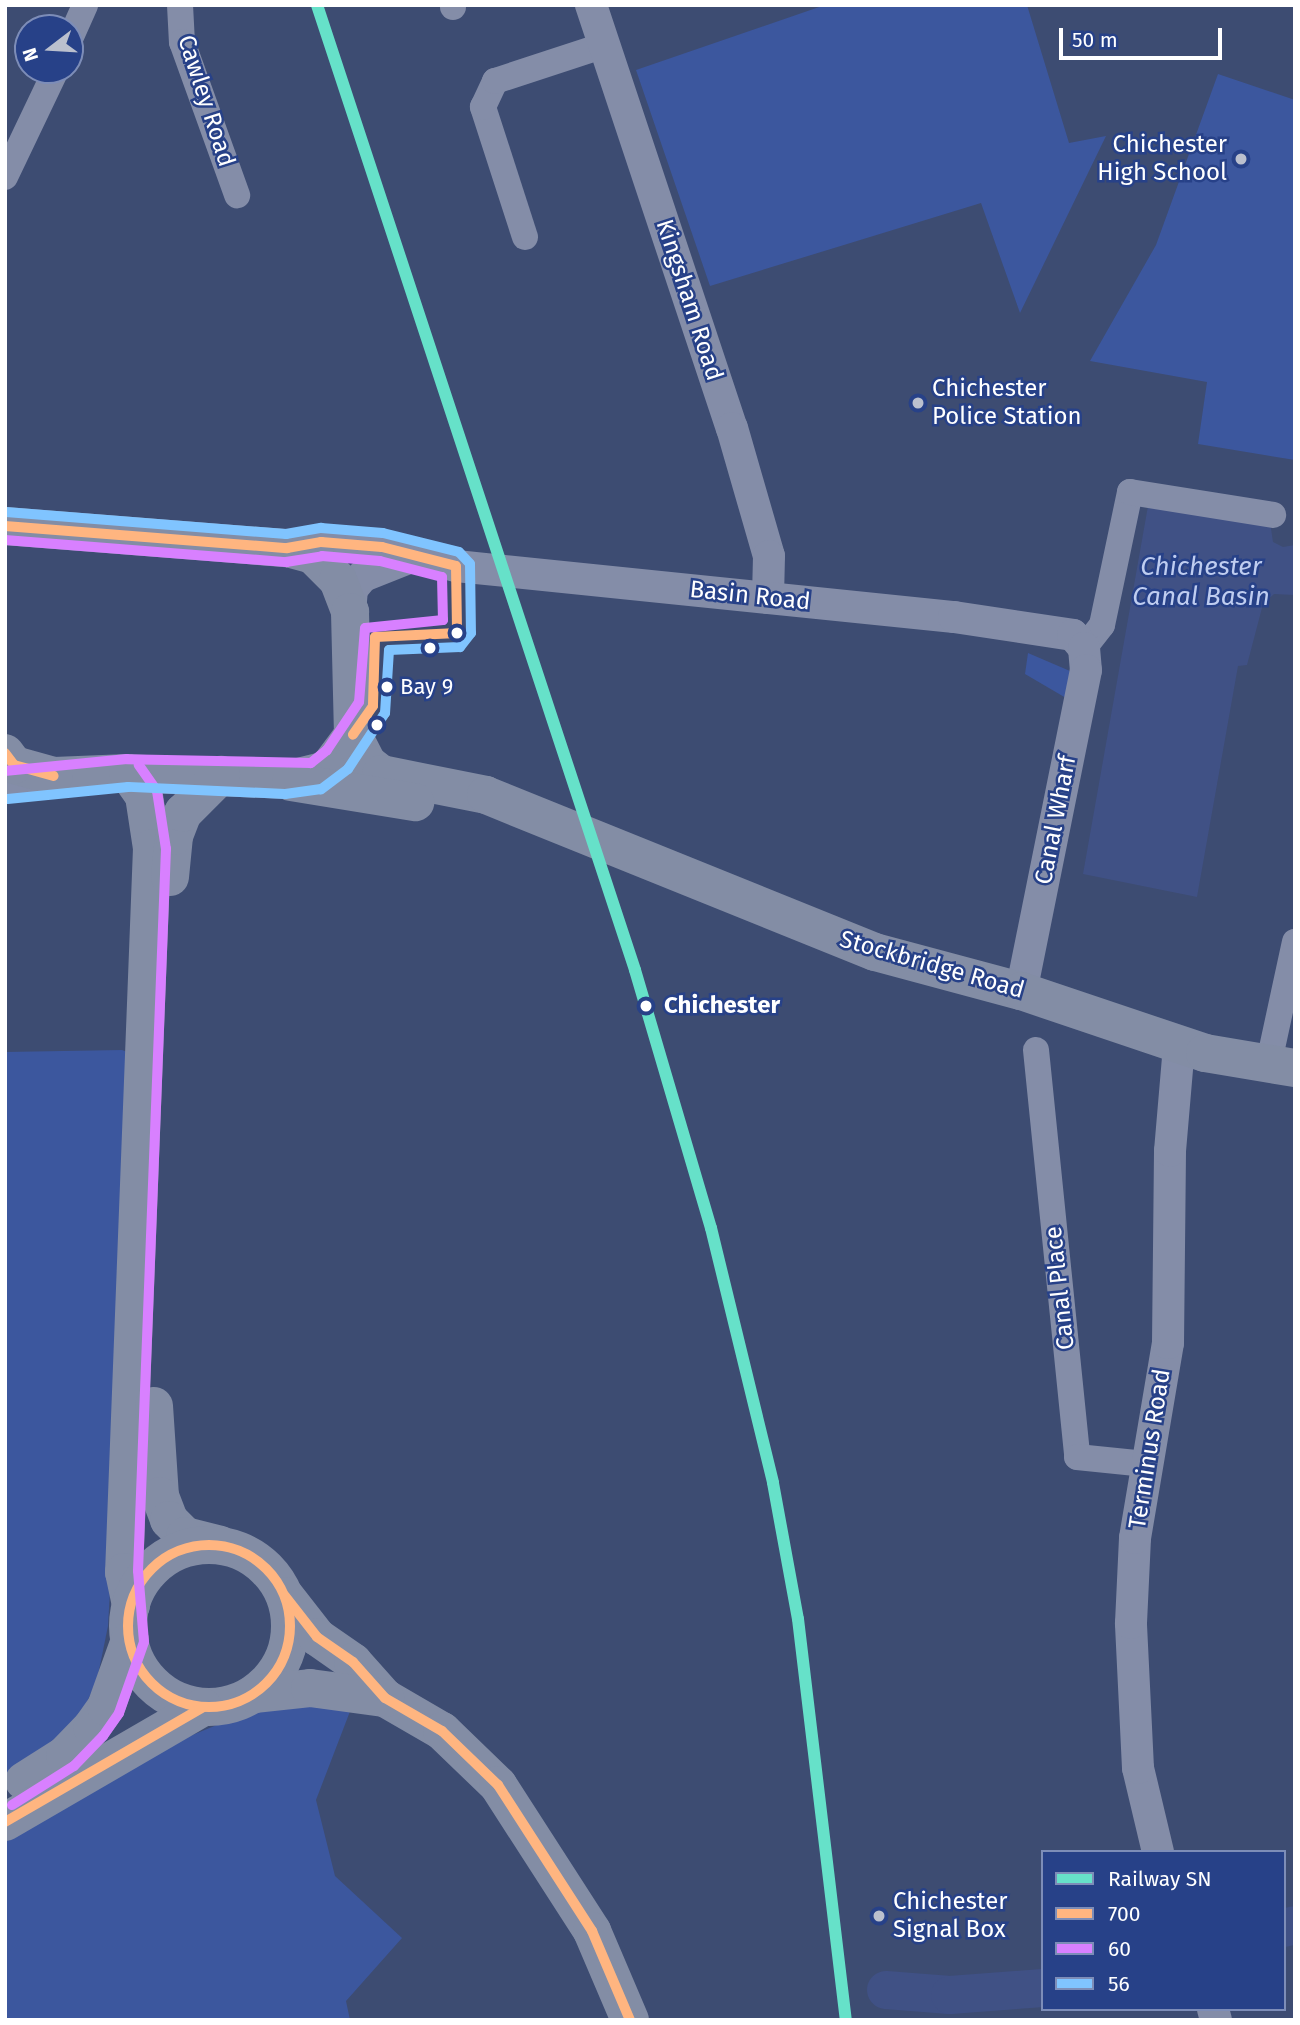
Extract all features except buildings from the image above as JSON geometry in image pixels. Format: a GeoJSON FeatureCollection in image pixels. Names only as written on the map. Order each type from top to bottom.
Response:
{"type":"FeatureCollection","features":[{"type":"Feature","properties":{"kind":"main road"},"geometry":{"type":"LineString","coordinates":[[5,526],[287,548],[328,565],[350,612],[353,735],[327,770],[286,780]]}},
{"type":"Feature","properties":{"kind":"main road","name":"Stockbridge Road"},"geometry":{"type":"LineString","coordinates":[[353,735],[367,763],[382,774],[486,795],[819,932],[925,969],[1021,991],[1179,1045],[1282,1065]]}},
{"type":"Feature","properties":{"kind":"main road"},"geometry":{"type":"LineString","coordinates":[[5,753],[14,765],[54,776],[128,773],[222,775],[286,780],[475,811],[523,812]]}},
{"type":"Feature","properties":{"kind":"main road"},"geometry":{"type":"LineString","coordinates":[[128,773],[144,796],[152,848],[124,1572],[136,1660],[163,1693],[203,1707]]}},
{"type":"Feature","properties":{"kind":"main road"},"geometry":{"type":"LineString","coordinates":[[222,775],[183,813],[171,856],[153,1435],[160,1496],[169,1520],[185,1536],[220,1545],[264,1566],[317,1637],[353,1662],[385,1698]]}},
{"type":"Feature","properties":{"kind":"main road"},"geometry":{"type":"LineString","coordinates":[[5,1793],[65,1755],[92,1727],[106,1707],[148,1574],[175,1552],[220,1545]]}},
{"type":"Feature","properties":{"kind":"main road"},"geometry":{"type":"LineString","coordinates":[[254,1694],[274,1675],[287,1650],[290,1623],[285,1596]]}},
{"type":"Feature","properties":{"kind":"main road"},"geometry":{"type":"LineString","coordinates":[[5,1822],[203,1707],[254,1694],[342,1689],[385,1698],[442,1731],[499,1785],[592,1931],[630,2020]]}},
{"type":"Feature","properties":{"kind":"street","name":"Cawley Road"},"geometry":{"type":"LineString","coordinates":[[180,5],[182,42],[237,195]]}},
{"type":"Feature","properties":{"kind":"street","name":"Kingsham Road"},"geometry":{"type":"LineString","coordinates":[[591,5],[751,492],[769,556],[768,598]]}},
{"type":"Feature","properties":{"kind":"street"},"geometry":{"type":"LineString","coordinates":[[525,237],[483,107],[495,81],[605,45]]}},
{"type":"Feature","properties":{"kind":"street"},"geometry":{"type":"LineString","coordinates":[[5,177],[49,84]]}},
{"type":"Feature","properties":{"kind":"street"},"geometry":{"type":"LineString","coordinates":[[1084,648],[1102,625],[1130,492],[1273,515]]}},
{"type":"Feature","properties":{"kind":"street","name":"Basin Road"},"geometry":{"type":"LineString","coordinates":[[287,548],[333,543],[382,547],[411,557],[1050,629],[1073,635],[1084,648]]}},
{"type":"Feature","properties":{"kind":"street"},"geometry":{"type":"LineString","coordinates":[[350,612],[352,589],[363,576],[411,557]]}},
{"type":"Feature","properties":{"kind":"street","name":"Canal Wharf"},"geometry":{"type":"LineString","coordinates":[[1021,991],[1086,670],[1084,648]]}},
{"type":"Feature","properties":{"kind":"street"},"geometry":{"type":"LineString","coordinates":[[5,785],[54,776]]}},
{"type":"Feature","properties":{"kind":"street"},"geometry":{"type":"LineString","coordinates":[[1282,1065],[1295,942]]}},
{"type":"Feature","properties":{"kind":"street","name":"Terminus Road"},"geometry":{"type":"LineString","coordinates":[[1158,1850],[1138,1768],[1133,1699],[1135,1538],[1168,1343],[1170,1151],[1179,1045]]}},
{"type":"Feature","properties":{"kind":"street","name":"Canal Place"},"geometry":{"type":"LineString","coordinates":[[1037,1050],[1077,1457],[1146,1464]]}},
{"type":"Feature","properties":{"kind":"shaded area"},"geometry":{"type":"Polygon","coordinates":[[[825,5],[1027,5],[1069,143],[1106,136],[1020,313],[981,203],[710,286],[636,70],[825,5]]]}},
{"type":"Feature","properties":{"kind":"shaded area","name":"Chichester High School"},"geometry":{"type":"Polygon","coordinates":[[[1218,74],[1295,100],[1295,460],[1198,444],[1207,382],[1090,361],[1156,245],[1218,74]]]}},
{"type":"Feature","properties":{"kind":"shaded area"},"geometry":{"type":"Polygon","coordinates":[[[1028,653],[1070,671],[1066,698],[1025,674],[1028,653]]]}},
{"type":"Feature","properties":{"kind":"shaded area"},"geometry":{"type":"Polygon","coordinates":[[[122,1050],[141,1057],[108,1626],[97,1680],[82,1713],[60,1739],[5,1777],[5,1052],[122,1050]]]}},
{"type":"Feature","properties":{"kind":"shaded area"},"geometry":{"type":"Polygon","coordinates":[[[354,1701],[316,1800],[335,1876],[402,1938],[346,2001],[350,2020],[5,2020],[5,1840],[190,1736],[256,1709],[354,1701]]]}},
{"type":"Feature","properties":{"kind":"water","name":"Chichester Canal Basin"},"geometry":{"type":"Polygon","coordinates":[[[1148,506],[1270,522],[1273,542],[1283,547],[1295,545],[1295,595],[1274,594],[1263,604],[1247,665],[1238,666],[1197,897],[1083,874],[1148,506]]]}},
{"type":"Feature","properties":{"kind":"waterway"},"geometry":{"type":"LineString","coordinates":[[1286,1927],[1295,1925]]}},
{"type":"Feature","properties":{"kind":"waterway"},"geometry":{"type":"LineString","coordinates":[[886,1990],[950,1995],[1041,1988]]}},
{"type":"Feature","properties":{"kind":"rail line","name":"SN"},"geometry":{"type":"LineString","coordinates":[[317,5],[635,970],[711,1228],[773,1483],[798,1619],[846,2020]]}},
{"type":"Feature","properties":{"kind":"transit line","name":"56"},"geometry":{"type":"LineString","coordinates":[[6,512],[286,534],[321,528],[383,533],[459,552],[470,564],[471,633],[460,647],[389,650],[385,713],[348,769],[321,789],[285,794],[128,787],[8,799]]}},
{"type":"Feature","properties":{"kind":"transit line","name":"700"},"geometry":{"type":"LineString","coordinates":[[5,526],[287,548],[321,542],[382,547],[456,566],[457,633],[375,637],[373,706],[353,735]]}},
{"type":"Feature","properties":{"kind":"transit line","name":"60"},"geometry":{"type":"LineString","coordinates":[[5,540],[286,562],[322,556],[380,561],[442,577],[443,620],[365,628],[359,702],[327,750],[311,763],[127,759],[5,771]]}},
{"type":"Feature","properties":{"kind":"transit line","name":"700"},"geometry":{"type":"LineString","coordinates":[[5,753],[14,765],[54,776]]}},
{"type":"Feature","properties":{"kind":"transit line","name":"60"},"geometry":{"type":"LineString","coordinates":[[12,1805],[74,1766],[103,1736],[119,1713],[144,1642],[138,1571],[166,849],[157,791],[139,765]]}},
{"type":"Feature","properties":{"kind":"transit line","name":"700"},"geometry":{"type":"LineString","coordinates":[[209,1545],[240,1552],[266,1569],[283,1595],[290,1626],[283,1657],[266,1683],[240,1700],[209,1707],[178,1700],[152,1683],[135,1657],[128,1626],[135,1595],[152,1569],[178,1552],[209,1545]]}},
{"type":"Feature","properties":{"kind":"transit line","name":"700"},"geometry":{"type":"LineString","coordinates":[[285,1596],[317,1637],[353,1662],[385,1698],[442,1731],[498,1785],[592,1931],[630,2020]]}},
{"type":"Feature","properties":{"kind":"transit line","name":"700"},"geometry":{"type":"LineString","coordinates":[[5,1822],[203,1707]]}},
{"type":"Feature","properties":{"kind":"place","name":"Chichester High School"},"geometry":{"type":"Point","coordinates":[1241,159]}},
{"type":"Feature","properties":{"kind":"place","name":"Chichester Police Station"},"geometry":{"type":"Point","coordinates":[918,403]}},
{"type":"Feature","properties":{"kind":"place","name":"Bay 9"},"geometry":{"type":"Point","coordinates":[387,687]}},
{"type":"Feature","properties":{"kind":"place","name":"Chichester"},"geometry":{"type":"Point","coordinates":[646,1006]}},
{"type":"Feature","properties":{"kind":"place","name":"Chichester Signal Box"},"geometry":{"type":"Point","coordinates":[879,1916]}}]}
